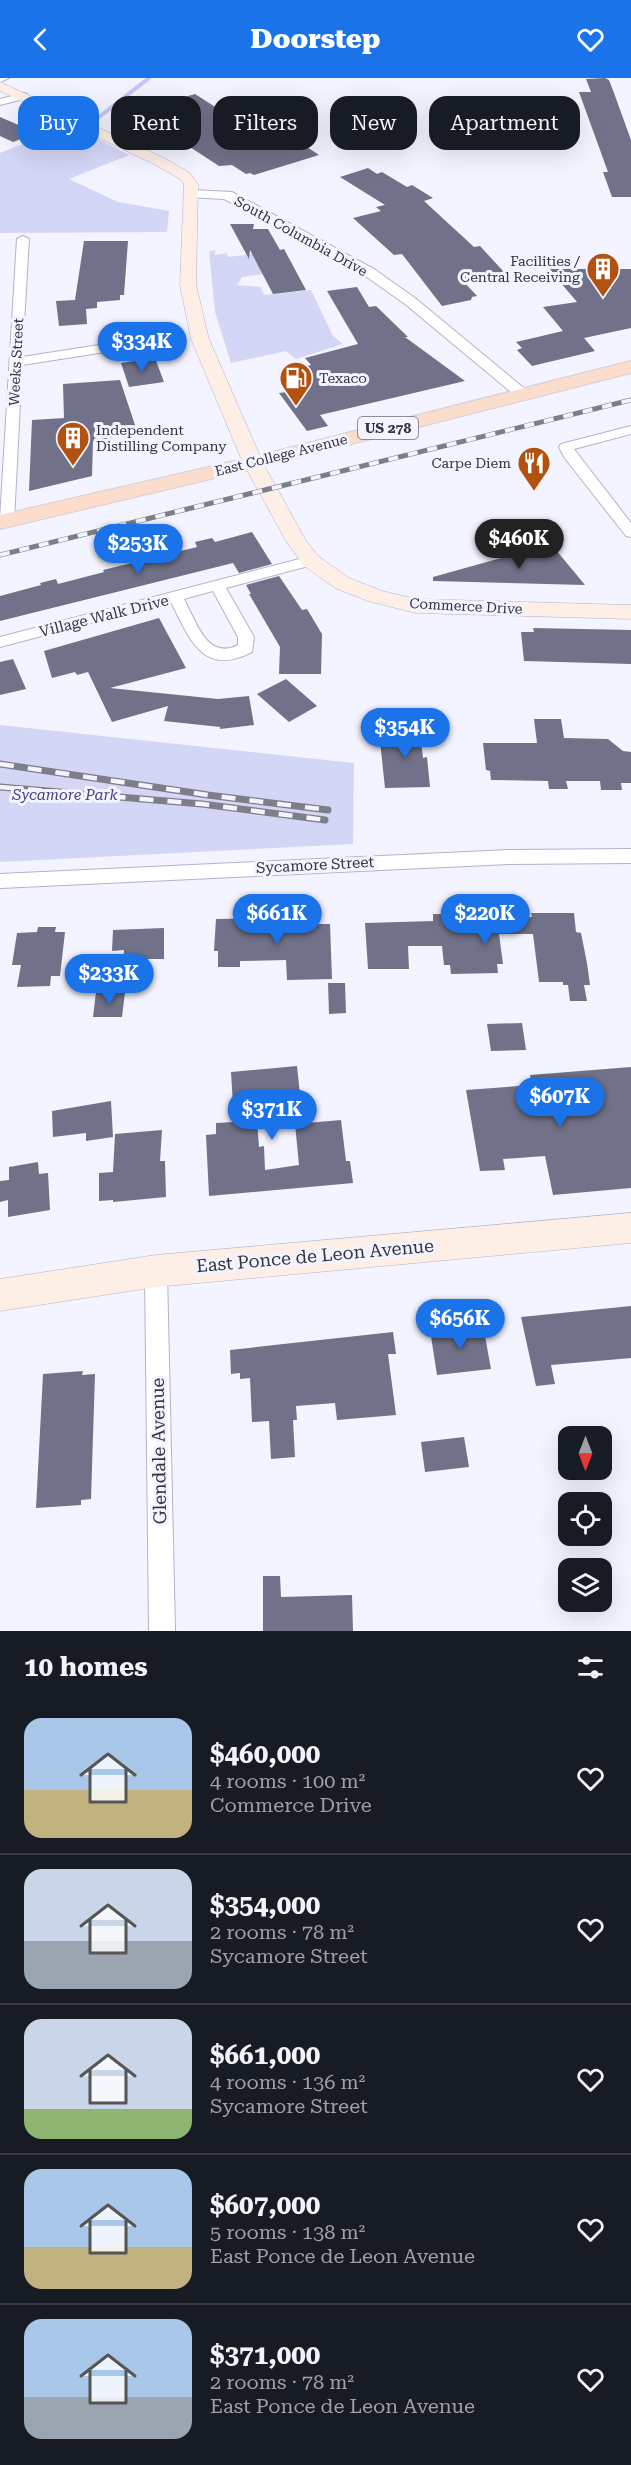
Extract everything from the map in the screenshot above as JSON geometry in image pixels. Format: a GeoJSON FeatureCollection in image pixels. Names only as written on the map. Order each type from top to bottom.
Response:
{"type":"FeatureCollection","features":[{"type":"Feature","properties":{"kind":"main road"},"geometry":{"type":"LineString","coordinates":[[0,86],[24,96]]}},
{"type":"Feature","properties":{"kind":"main road"},"geometry":{"type":"LineString","coordinates":[[99,133],[185,176],[191,184],[193,194]]}},
{"type":"Feature","properties":{"kind":"main road","name":"Commerce Drive"},"geometry":{"type":"LineString","coordinates":[[193,194],[188,285],[200,339],[253,463],[296,541],[311,561],[342,583],[376,596],[416,606],[631,612]]}},
{"type":"Feature","properties":{"kind":"main road","name":"East College Avenue"},"geometry":{"type":"LineString","coordinates":[[3,521],[253,463],[631,368]]}},
{"type":"Feature","properties":{"kind":"main road","name":"East Ponce de Leon Avenue"},"geometry":{"type":"LineString","coordinates":[[0,1295],[156,1271],[631,1228]]}},
{"type":"Feature","properties":{"kind":"street"},"geometry":{"type":"LineString","coordinates":[[0,102],[18,98]]}},
{"type":"Feature","properties":{"kind":"street","name":"South Columbia Drive"},"geometry":{"type":"LineString","coordinates":[[193,194],[227,195],[369,272],[410,301],[523,394]]}},
{"type":"Feature","properties":{"kind":"street","name":"Weeks Street"},"geometry":{"type":"LineString","coordinates":[[3,521],[17,362],[22,239]]}},
{"type":"Feature","properties":{"kind":"street"},"geometry":{"type":"LineString","coordinates":[[17,362],[157,340]]}},
{"type":"Feature","properties":{"kind":"street"},"geometry":{"type":"LineString","coordinates":[[631,430],[566,447],[631,533]]}},
{"type":"Feature","properties":{"kind":"street","name":"Village Walk Drive"},"geometry":{"type":"LineString","coordinates":[[0,642],[311,561]]}},
{"type":"Feature","properties":{"kind":"street"},"geometry":{"type":"LineString","coordinates":[[176,597],[204,648],[215,656],[236,655],[246,648],[246,637],[217,586]]}},
{"type":"Feature","properties":{"kind":"street","name":"Sycamore Street"},"geometry":{"type":"LineString","coordinates":[[0,881],[364,863],[631,856]]}},
{"type":"Feature","properties":{"kind":"street","name":"Glendale Avenue"},"geometry":{"type":"LineString","coordinates":[[156,1271],[162,1631]]}},
{"type":"Feature","properties":{"kind":"green space"},"geometry":{"type":"Polygon","coordinates":[[[99,139],[111,146],[111,150],[119,150],[129,155],[69,179],[118,202],[169,211],[167,232],[0,233],[0,153],[18,146],[18,150],[99,150],[99,139]]]}},
{"type":"Feature","properties":{"kind":"green space"},"geometry":{"type":"Polygon","coordinates":[[[215,250],[215,255],[227,253],[228,257],[252,254],[289,260],[293,264],[273,266],[276,272],[242,277],[237,285],[261,287],[264,295],[311,290],[333,336],[343,344],[296,359],[286,351],[231,363],[215,312],[209,251],[215,250]]]}},
{"type":"Feature","properties":{"kind":"green space","name":"Sycamore Park"},"geometry":{"type":"Polygon","coordinates":[[[0,725],[354,763],[353,844],[0,862],[0,725]]]}},
{"type":"Feature","properties":{"kind":"building"},"geometry":{"type":"Polygon","coordinates":[[[605,78],[609,80],[631,140],[631,197],[612,197],[603,172],[608,172],[579,92],[591,92],[586,79],[605,78]]]}},
{"type":"Feature","properties":{"kind":"building"},"geometry":{"type":"Polygon","coordinates":[[[201,98],[213,105],[213,150],[312,150],[319,155],[254,175],[246,174],[232,165],[219,166],[194,150],[201,150],[201,98]]]}},
{"type":"Feature","properties":{"kind":"building"},"geometry":{"type":"Polygon","coordinates":[[[0,117],[18,125],[18,140],[13,142],[0,136],[0,117]]]}},
{"type":"Feature","properties":{"kind":"building"},"geometry":{"type":"Polygon","coordinates":[[[368,168],[377,174],[382,172],[407,187],[412,185],[433,198],[424,201],[474,247],[480,246],[504,272],[464,282],[477,296],[472,297],[471,300],[442,306],[402,254],[394,255],[353,218],[381,211],[376,207],[385,205],[340,177],[368,168]]]}},
{"type":"Feature","properties":{"kind":"building"},"geometry":{"type":"Polygon","coordinates":[[[230,224],[254,224],[253,229],[268,229],[280,250],[284,249],[306,290],[273,294],[250,250],[249,259],[230,224]]]}},
{"type":"Feature","properties":{"kind":"building"},"geometry":{"type":"Polygon","coordinates":[[[84,241],[128,241],[124,295],[120,295],[120,300],[97,302],[97,308],[86,309],[87,324],[59,326],[56,301],[75,300],[84,241]]]}},
{"type":"Feature","properties":{"kind":"building"},"geometry":{"type":"Polygon","coordinates":[[[549,269],[631,269],[631,328],[584,338],[595,351],[532,366],[517,350],[522,348],[516,342],[563,331],[543,307],[577,302],[549,269]]]}},
{"type":"Feature","properties":{"kind":"building"},"geometry":{"type":"Polygon","coordinates":[[[357,287],[369,307],[376,306],[408,337],[405,337],[465,381],[320,415],[328,426],[307,431],[279,393],[295,391],[279,374],[311,365],[305,358],[358,344],[327,291],[357,287]]]}},
{"type":"Feature","properties":{"kind":"building"},"geometry":{"type":"Polygon","coordinates":[[[155,358],[164,382],[129,387],[121,363],[155,358]]]}},
{"type":"Feature","properties":{"kind":"building"},"geometry":{"type":"Polygon","coordinates":[[[120,380],[138,434],[93,441],[92,476],[29,491],[32,420],[64,418],[63,384],[120,380]]]}},
{"type":"Feature","properties":{"kind":"building"},"geometry":{"type":"Polygon","coordinates":[[[252,532],[272,564],[239,573],[233,563],[0,621],[0,596],[56,579],[58,584],[104,572],[103,570],[197,547],[195,542],[212,538],[215,542],[252,532]]]}},
{"type":"Feature","properties":{"kind":"building"},"geometry":{"type":"Polygon","coordinates":[[[551,544],[585,585],[433,581],[433,577],[551,544]]]}},
{"type":"Feature","properties":{"kind":"building"},"geometry":{"type":"Polygon","coordinates":[[[279,576],[302,610],[307,609],[322,634],[321,674],[279,674],[280,647],[246,585],[279,576]]]}},
{"type":"Feature","properties":{"kind":"building"},"geometry":{"type":"Polygon","coordinates":[[[159,618],[186,668],[110,688],[218,699],[249,696],[254,725],[220,729],[220,727],[164,721],[168,706],[112,722],[88,672],[77,675],[75,672],[52,678],[44,651],[159,618]]]}},
{"type":"Feature","properties":{"kind":"building"},"geometry":{"type":"Polygon","coordinates":[[[533,628],[631,630],[631,664],[524,661],[521,632],[534,632],[533,628]]]}},
{"type":"Feature","properties":{"kind":"building"},"geometry":{"type":"Polygon","coordinates":[[[13,659],[26,689],[0,695],[0,662],[13,659]]]}},
{"type":"Feature","properties":{"kind":"building"},"geometry":{"type":"Polygon","coordinates":[[[286,679],[317,706],[289,722],[257,694],[286,679]]]}},
{"type":"Feature","properties":{"kind":"building"},"geometry":{"type":"Polygon","coordinates":[[[534,719],[561,719],[564,738],[608,739],[623,751],[631,752],[631,783],[621,783],[622,790],[601,790],[600,781],[566,781],[568,789],[549,789],[548,781],[491,780],[490,771],[486,770],[483,743],[537,743],[534,719]]]}},
{"type":"Feature","properties":{"kind":"building"},"geometry":{"type":"Polygon","coordinates":[[[393,724],[419,724],[423,758],[427,757],[430,787],[385,788],[380,741],[394,741],[393,724]]]}},
{"type":"Feature","properties":{"kind":"building"},"geometry":{"type":"Polygon","coordinates":[[[531,913],[574,913],[576,932],[581,933],[587,963],[590,985],[584,985],[587,1001],[570,1001],[568,985],[563,985],[563,982],[539,982],[533,934],[499,934],[503,964],[497,964],[498,973],[451,974],[450,965],[444,965],[442,946],[408,946],[409,969],[368,969],[365,923],[433,921],[433,914],[462,914],[463,918],[532,917],[531,913]]]}},
{"type":"Feature","properties":{"kind":"building"},"geometry":{"type":"Polygon","coordinates":[[[316,917],[317,924],[330,924],[332,979],[287,980],[286,960],[240,961],[240,967],[218,967],[218,951],[214,951],[216,919],[316,917]]]}},
{"type":"Feature","properties":{"kind":"building"},"geometry":{"type":"Polygon","coordinates":[[[38,927],[56,927],[55,932],[65,932],[60,976],[51,976],[50,986],[17,987],[21,965],[12,965],[17,933],[37,932],[38,927]]]}},
{"type":"Feature","properties":{"kind":"building"},"geometry":{"type":"Polygon","coordinates":[[[164,928],[164,959],[148,959],[148,963],[123,964],[124,950],[112,951],[113,930],[164,928]]]}},
{"type":"Feature","properties":{"kind":"building"},"geometry":{"type":"Polygon","coordinates":[[[328,983],[345,983],[346,1013],[329,1014],[328,983]]]}},
{"type":"Feature","properties":{"kind":"building"},"geometry":{"type":"Polygon","coordinates":[[[96,992],[125,992],[122,1017],[93,1017],[96,992]]]}},
{"type":"Feature","properties":{"kind":"building"},"geometry":{"type":"Polygon","coordinates":[[[522,1023],[526,1050],[491,1051],[487,1024],[522,1023]]]}},
{"type":"Feature","properties":{"kind":"building"},"geometry":{"type":"Polygon","coordinates":[[[297,1066],[301,1104],[256,1108],[259,1147],[264,1146],[265,1170],[299,1165],[295,1124],[341,1120],[346,1161],[350,1161],[353,1183],[209,1196],[206,1135],[216,1134],[216,1123],[234,1122],[231,1072],[297,1066]]]}},
{"type":"Feature","properties":{"kind":"building"},"geometry":{"type":"Polygon","coordinates":[[[631,1067],[631,1188],[553,1195],[545,1156],[503,1159],[505,1170],[480,1171],[466,1090],[532,1085],[530,1075],[631,1067]]]}},
{"type":"Feature","properties":{"kind":"building"},"geometry":{"type":"Polygon","coordinates":[[[111,1101],[113,1137],[86,1141],[86,1133],[53,1137],[52,1111],[111,1101]]]}},
{"type":"Feature","properties":{"kind":"building"},"geometry":{"type":"Polygon","coordinates":[[[162,1130],[160,1161],[165,1161],[166,1197],[113,1202],[113,1200],[99,1201],[99,1173],[113,1172],[115,1134],[162,1130]]]}},
{"type":"Feature","properties":{"kind":"building"},"geometry":{"type":"Polygon","coordinates":[[[38,1162],[39,1174],[48,1173],[50,1210],[8,1217],[8,1200],[0,1202],[0,1181],[9,1180],[9,1167],[38,1162]]]}},
{"type":"Feature","properties":{"kind":"building"},"geometry":{"type":"Polygon","coordinates":[[[631,1306],[631,1358],[551,1365],[555,1384],[536,1386],[521,1317],[631,1306]]]}},
{"type":"Feature","properties":{"kind":"building"},"geometry":{"type":"Polygon","coordinates":[[[483,1325],[491,1369],[437,1375],[430,1330],[483,1325]]]}},
{"type":"Feature","properties":{"kind":"building"},"geometry":{"type":"Polygon","coordinates":[[[393,1332],[396,1354],[388,1354],[396,1415],[337,1420],[335,1403],[296,1406],[297,1420],[293,1420],[295,1457],[271,1459],[269,1421],[252,1422],[250,1378],[240,1379],[240,1373],[231,1374],[230,1350],[393,1332]]]}},
{"type":"Feature","properties":{"kind":"building"},"geometry":{"type":"Polygon","coordinates":[[[83,1371],[82,1375],[95,1374],[91,1499],[81,1500],[81,1505],[36,1508],[43,1374],[83,1371]]]}},
{"type":"Feature","properties":{"kind":"building"},"geometry":{"type":"Polygon","coordinates":[[[464,1437],[469,1467],[425,1472],[421,1442],[464,1437]]]}},
{"type":"Feature","properties":{"kind":"building"},"geometry":{"type":"Polygon","coordinates":[[[263,1576],[280,1576],[281,1597],[352,1595],[353,1631],[263,1631],[263,1576]]]}},
{"type":"Feature","properties":{"kind":"waterway"},"geometry":{"type":"LineString","coordinates":[[99,117],[149,78]]}},
{"type":"Feature","properties":{"kind":"railway"},"geometry":{"type":"LineString","coordinates":[[0,555],[631,400]]}},
{"type":"Feature","properties":{"kind":"railway"},"geometry":{"type":"LineString","coordinates":[[0,764],[208,795],[328,810]]}},
{"type":"Feature","properties":{"kind":"railway"},"geometry":{"type":"LineString","coordinates":[[0,787],[202,804],[325,820]]}},
{"type":"Feature","properties":{"kind":"place","name":"Facilities / Central Receiving"},"geometry":{"type":"Point","coordinates":[603,298]}},
{"type":"Feature","properties":{"kind":"place","name":"Texaco"},"geometry":{"type":"Point","coordinates":[296,407]}},
{"type":"Feature","properties":{"kind":"place","name":"Independent Distilling Company"},"geometry":{"type":"Point","coordinates":[73,467]}},
{"type":"Feature","properties":{"kind":"place","name":"Carpe Diem"},"geometry":{"type":"Point","coordinates":[534,492]}}]}
